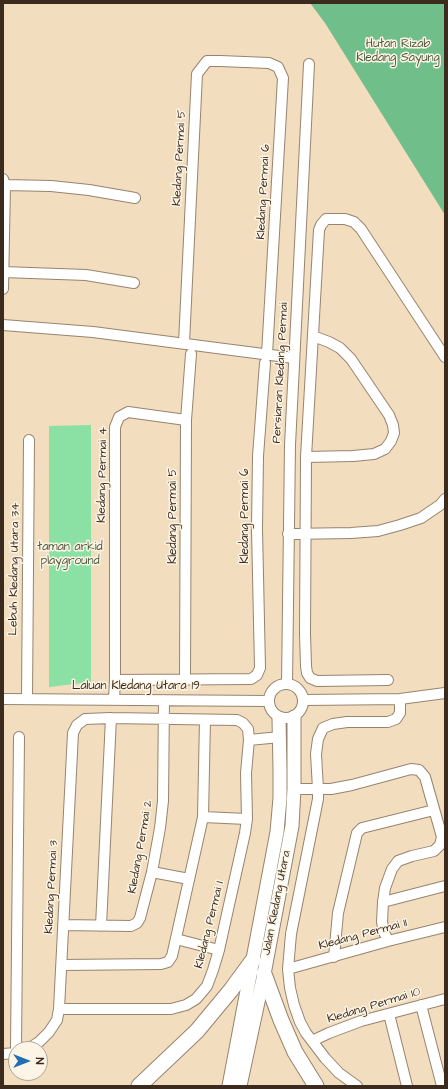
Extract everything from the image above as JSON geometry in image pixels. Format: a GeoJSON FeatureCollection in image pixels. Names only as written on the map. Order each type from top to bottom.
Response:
{"type":"FeatureCollection","features":[{"type":"Feature","properties":{"kind":"highway"},"geometry":{"type":"LineString","coordinates":[[139,1086],[197,1031],[231,990],[253,960]]}},
{"type":"Feature","properties":{"kind":"highway"},"geometry":{"type":"LineString","coordinates":[[264,974],[295,1052],[316,1086]]}},
{"type":"Feature","properties":{"kind":"main road","name":"Jalan Kledang Utara"},"geometry":{"type":"LineString","coordinates":[[240,1086],[264,974],[292,826],[294,789],[294,717]]}},
{"type":"Feature","properties":{"kind":"main road","name":"Jalan Kledang Utara"},"geometry":{"type":"LineString","coordinates":[[229,1086],[277,832],[280,798],[279,718]]}},
{"type":"Feature","properties":{"kind":"street","name":"Kledang Permai 5"},"geometry":{"type":"LineString","coordinates":[[184,343],[197,74],[207,61],[220,60],[269,63],[278,67],[284,78]]}},
{"type":"Feature","properties":{"kind":"street","name":"Persiaran Kledang Permai"},"geometry":{"type":"LineString","coordinates":[[287,684],[290,445],[309,64]]}},
{"type":"Feature","properties":{"kind":"street","name":"Kledang Permai 6"},"geometry":{"type":"LineString","coordinates":[[185,679],[251,679],[257,675],[260,668],[257,529],[258,456],[266,359],[284,78]]}},
{"type":"Feature","properties":{"kind":"street"},"geometry":{"type":"LineString","coordinates":[[3,289],[4,182],[51,186],[135,198]]}},
{"type":"Feature","properties":{"kind":"street"},"geometry":{"type":"LineString","coordinates":[[388,680],[317,681],[310,678],[306,673],[306,458],[319,230],[326,219],[346,219],[354,222],[361,229],[445,357]]}},
{"type":"Feature","properties":{"kind":"street"},"geometry":{"type":"LineString","coordinates":[[3,272],[86,275],[134,283]]}},
{"type":"Feature","properties":{"kind":"street"},"geometry":{"type":"LineString","coordinates":[[3,325],[93,332],[184,343],[266,359],[294,358]]}},
{"type":"Feature","properties":{"kind":"street"},"geometry":{"type":"LineString","coordinates":[[306,458],[374,454],[385,449],[394,434],[393,425],[389,415],[351,359],[340,348],[313,336]]}},
{"type":"Feature","properties":{"kind":"street","name":"Kledang Permai 5"},"geometry":{"type":"LineString","coordinates":[[185,679],[186,420],[191,354]]}},
{"type":"Feature","properties":{"kind":"street","name":"Kledang Permai 4"},"geometry":{"type":"LineString","coordinates":[[114,699],[114,427],[119,417],[128,412],[186,420]]}},
{"type":"Feature","properties":{"kind":"street","name":"Lebuh Kledang Utara 34"},"geometry":{"type":"LineString","coordinates":[[27,699],[29,440]]}},
{"type":"Feature","properties":{"kind":"street"},"geometry":{"type":"LineString","coordinates":[[288,534],[378,531],[421,518],[440,506],[445,500]]}},
{"type":"Feature","properties":{"kind":"street"},"geometry":{"type":"LineString","coordinates":[[115,680],[185,679]]}},
{"type":"Feature","properties":{"kind":"street"},"geometry":{"type":"LineString","coordinates":[[287,684],[292,685],[300,691],[304,700],[301,710],[294,717],[289,719],[279,718],[275,715],[271,711],[269,701],[271,692],[274,688],[287,684]]}},
{"type":"Feature","properties":{"kind":"street"},"geometry":{"type":"LineString","coordinates":[[304,700],[400,699],[445,693]]}},
{"type":"Feature","properties":{"kind":"street","name":"Laluan Kledang Utara 19"},"geometry":{"type":"LineString","coordinates":[[3,699],[269,701]]}},
{"type":"Feature","properties":{"kind":"street"},"geometry":{"type":"LineString","coordinates":[[357,1086],[339,1073],[325,1058],[300,1022],[290,988],[288,970],[291,934],[315,817],[318,789],[316,754],[318,739],[323,728],[333,724],[347,722],[388,722],[396,719],[400,713],[400,699]]}},
{"type":"Feature","properties":{"kind":"street","name":"Kledang Permai 2"},"geometry":{"type":"LineString","coordinates":[[63,925],[131,926],[140,918],[152,872],[163,801],[164,700]]}},
{"type":"Feature","properties":{"kind":"street"},"geometry":{"type":"LineString","coordinates":[[102,926],[111,718],[237,720],[243,723],[248,729],[249,740],[280,737]]}},
{"type":"Feature","properties":{"kind":"street","name":"Kledang Permai 3"},"geometry":{"type":"LineString","coordinates":[[40,1041],[49,1032],[57,1020],[59,1009],[73,733],[77,725],[85,719],[111,718]]}},
{"type":"Feature","properties":{"kind":"street"},"geometry":{"type":"LineString","coordinates":[[62,965],[161,964],[168,962],[172,956],[202,817],[205,720]]}},
{"type":"Feature","properties":{"kind":"street"},"geometry":{"type":"LineString","coordinates":[[16,1041],[19,737]]}},
{"type":"Feature","properties":{"kind":"street","name":"Kledang Permai 1"},"geometry":{"type":"LineString","coordinates":[[59,1009],[171,1009],[186,1006],[207,986],[219,950],[245,833],[247,819],[246,773],[249,740]]}},
{"type":"Feature","properties":{"kind":"street"},"geometry":{"type":"LineString","coordinates":[[294,789],[331,789],[352,785],[410,769],[419,770],[425,777],[442,837],[440,846],[434,851],[398,861],[392,869],[385,888],[383,902],[382,922],[388,942]]}},
{"type":"Feature","properties":{"kind":"street"},"geometry":{"type":"LineString","coordinates":[[334,957],[338,913],[357,834],[362,828],[434,810]]}},
{"type":"Feature","properties":{"kind":"street"},"geometry":{"type":"LineString","coordinates":[[202,817],[247,819]]}},
{"type":"Feature","properties":{"kind":"street"},"geometry":{"type":"LineString","coordinates":[[152,872],[188,879]]}},
{"type":"Feature","properties":{"kind":"street"},"geometry":{"type":"LineString","coordinates":[[383,902],[445,886]]}},
{"type":"Feature","properties":{"kind":"street","name":"Kledang Permai 11"},"geometry":{"type":"LineString","coordinates":[[288,970],[445,927]]}},
{"type":"Feature","properties":{"kind":"street"},"geometry":{"type":"LineString","coordinates":[[176,938],[219,950]]}},
{"type":"Feature","properties":{"kind":"street","name":"Kledang Permai 10"},"geometry":{"type":"LineString","coordinates":[[312,1041],[361,1021],[445,999]]}},
{"type":"Feature","properties":{"kind":"street"},"geometry":{"type":"LineString","coordinates":[[421,1005],[442,1086]]}},
{"type":"Feature","properties":{"kind":"street"},"geometry":{"type":"LineString","coordinates":[[389,1014],[407,1086]]}},
{"type":"Feature","properties":{"kind":"green space","name":"Hutan Rizab Kledang Sayung"},"geometry":{"type":"Polygon","coordinates":[[[310,3],[445,3],[445,215],[325,23],[310,3]]]}},
{"type":"Feature","properties":{"kind":"green space","name":"taman arkid playground"},"geometry":{"type":"Polygon","coordinates":[[[91,425],[91,682],[49,687],[49,426],[91,425]]]}}]}
